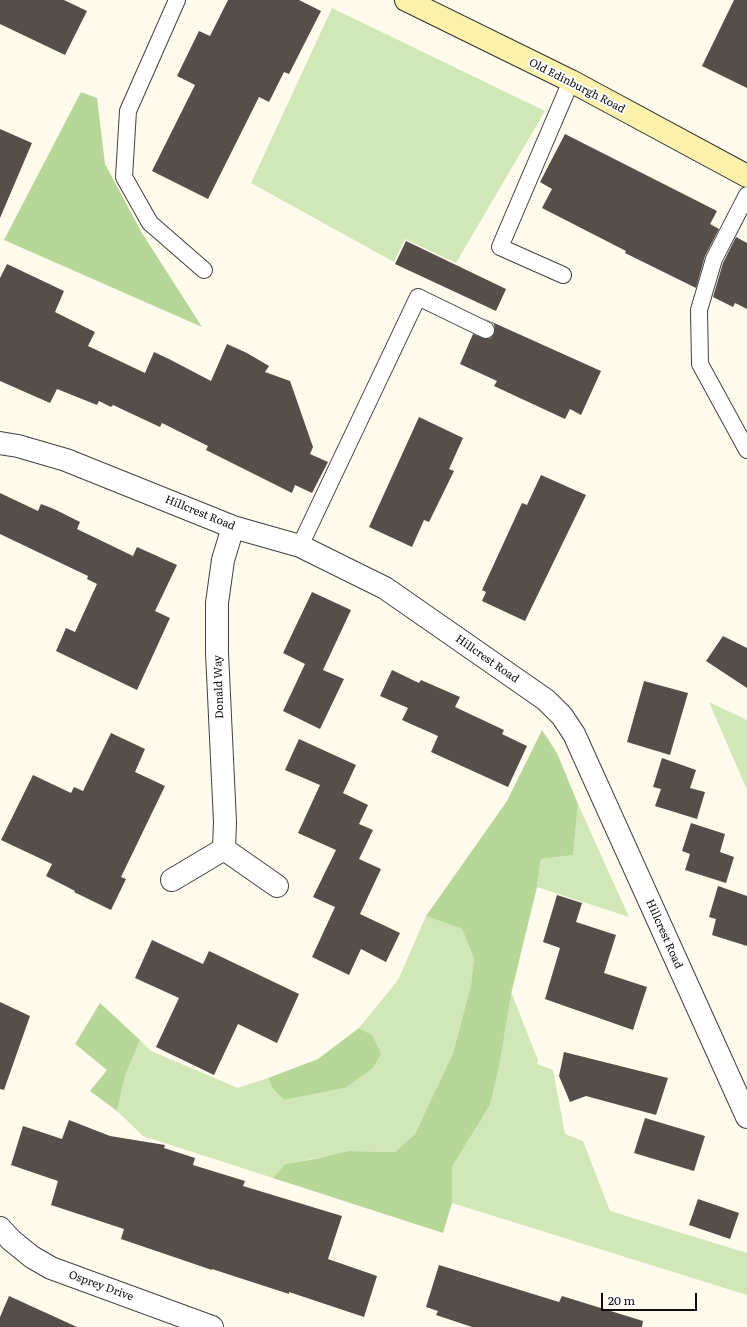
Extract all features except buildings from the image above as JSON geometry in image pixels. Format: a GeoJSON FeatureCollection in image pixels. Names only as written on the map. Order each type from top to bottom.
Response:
{"type":"FeatureCollection","features":[{"type":"Feature","properties":{"kind":"main road","name":"Old Edinburgh Road"},"geometry":{"type":"LineString","coordinates":[[406,0],[571,81],[747,176]]}},
{"type":"Feature","properties":{"kind":"street","name":"Hillcrest Road"},"geometry":{"type":"LineString","coordinates":[[0,443],[18,446],[66,460],[233,526],[300,546],[385,588],[546,700],[562,716],[574,734],[740,1083],[747,1117]]}},
{"type":"Feature","properties":{"kind":"street","name":"Donald Way"},"geometry":{"type":"LineString","coordinates":[[224,849],[225,822],[217,653],[217,603],[223,560],[233,526]]}},
{"type":"Feature","properties":{"kind":"street"},"geometry":{"type":"LineString","coordinates":[[172,880],[224,849],[277,886]]}},
{"type":"Feature","properties":{"kind":"street","name":"Osprey Drive"},"geometry":{"type":"LineString","coordinates":[[0,1228],[11,1240],[32,1257],[51,1268],[212,1327]]}},
{"type":"Feature","properties":{"kind":"lane"},"geometry":{"type":"LineString","coordinates":[[177,0],[128,111],[124,177],[150,223],[204,270]]}},
{"type":"Feature","properties":{"kind":"lane"},"geometry":{"type":"LineString","coordinates":[[563,275],[500,247],[571,81]]}},
{"type":"Feature","properties":{"kind":"lane"},"geometry":{"type":"LineString","coordinates":[[747,195],[714,260],[699,310],[700,364],[747,450]]}},
{"type":"Feature","properties":{"kind":"lane"},"geometry":{"type":"LineString","coordinates":[[300,546],[418,297],[486,330]]}},
{"type":"Feature","properties":{"kind":"green space"},"geometry":{"type":"Polygon","coordinates":[[[332,8],[545,111],[456,263],[405,239],[394,262],[251,183],[332,8]]]}},
{"type":"Feature","properties":{"kind":"green space"},"geometry":{"type":"Polygon","coordinates":[[[81,92],[97,98],[105,164],[142,233],[202,327],[4,240],[81,92]]]}},
{"type":"Feature","properties":{"kind":"green space"},"geometry":{"type":"Polygon","coordinates":[[[709,702],[747,720],[747,790],[709,702]]]}},
{"type":"Feature","properties":{"kind":"green space"},"geometry":{"type":"Polygon","coordinates":[[[542,730],[557,753],[578,804],[573,855],[541,859],[537,887],[511,994],[500,1062],[490,1105],[452,1167],[452,1203],[443,1233],[273,1178],[285,1164],[349,1151],[395,1152],[415,1134],[453,1053],[471,985],[474,958],[462,929],[426,916],[507,801],[542,730]]]}},
{"type":"Feature","properties":{"kind":"green space"},"geometry":{"type":"Polygon","coordinates":[[[578,804],[629,917],[537,887],[541,859],[573,855],[578,804]]]}},
{"type":"Feature","properties":{"kind":"green space"},"geometry":{"type":"Polygon","coordinates":[[[426,916],[462,929],[474,958],[471,985],[453,1053],[415,1134],[395,1152],[356,1151],[285,1164],[273,1178],[143,1136],[117,1111],[125,1076],[140,1040],[151,1051],[238,1088],[268,1078],[273,1089],[284,1100],[345,1088],[372,1035],[359,1028],[398,980],[426,916]]]}},
{"type":"Feature","properties":{"kind":"green space"},"geometry":{"type":"Polygon","coordinates":[[[511,992],[538,1060],[537,1064],[553,1070],[565,1134],[583,1141],[610,1211],[747,1253],[747,1295],[452,1203],[452,1167],[490,1105],[500,1062],[511,992]]]}},
{"type":"Feature","properties":{"kind":"green space"},"geometry":{"type":"Polygon","coordinates":[[[100,1003],[140,1040],[125,1076],[117,1111],[90,1091],[107,1070],[75,1044],[100,1003]]]}},
{"type":"Feature","properties":{"kind":"green space"},"geometry":{"type":"Polygon","coordinates":[[[359,1028],[372,1035],[381,1054],[373,1068],[345,1088],[284,1100],[273,1089],[268,1078],[318,1059],[359,1028]]]}}]}
